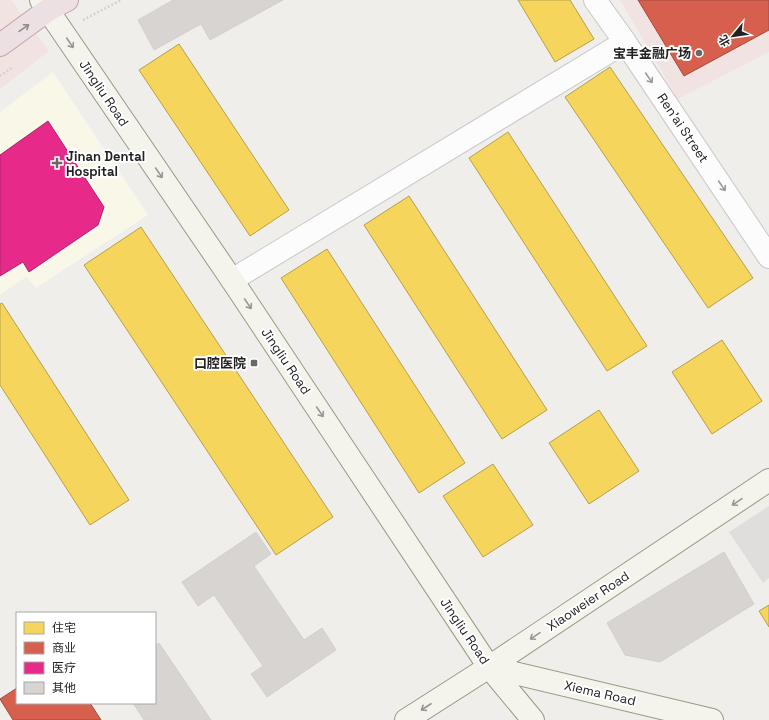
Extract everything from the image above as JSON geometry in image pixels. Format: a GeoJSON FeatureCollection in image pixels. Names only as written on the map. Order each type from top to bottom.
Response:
{"type":"FeatureCollection","features":[{"type":"Feature","properties":{"kind":"highway"},"geometry":{"type":"LineString","coordinates":[[0,45],[44,5],[67,0]]}},
{"type":"Feature","properties":{"kind":"street","name":"Ren'ai Street"},"geometry":{"type":"LineString","coordinates":[[595,0],[625,42],[769,257]]}},
{"type":"Feature","properties":{"kind":"street","name":"Jingliu Road"},"geometry":{"type":"LineString","coordinates":[[44,5],[232,280],[489,667],[533,720]]}},
{"type":"Feature","properties":{"kind":"street"},"geometry":{"type":"LineString","coordinates":[[232,280],[625,42]]}},
{"type":"Feature","properties":{"kind":"street","name":"Xiaoweier Road"},"geometry":{"type":"LineString","coordinates":[[406,720],[489,667],[769,480]]}},
{"type":"Feature","properties":{"kind":"street","name":"Xiema Road"},"geometry":{"type":"LineString","coordinates":[[489,667],[712,720]]}},
{"type":"Feature","properties":{"kind":"shaded area"},"geometry":{"type":"Polygon","coordinates":[[[0,0],[11,0],[49,51],[0,89],[0,0]]]}},
{"type":"Feature","properties":{"kind":"shaded area","name":"宝丰金融广场"},"geometry":{"type":"Polygon","coordinates":[[[620,0],[769,0],[769,52],[678,99],[620,0]]]}},
{"type":"Feature","properties":{"kind":"shaded area","name":"Jinan Dental Hospital"},"geometry":{"type":"Polygon","coordinates":[[[53,72],[148,215],[36,288],[26,277],[0,295],[0,112],[53,72]]]}},
{"type":"Feature","properties":{"kind":"shaded area"},"geometry":{"type":"Polygon","coordinates":[[[769,506],[769,578],[763,583],[729,532],[769,506]]]}},
{"type":"Feature","properties":{"kind":"building: 住宅"},"geometry":{"type":"Polygon","coordinates":[[[518,0],[570,0],[594,39],[555,62],[518,0]]]}},
{"type":"Feature","properties":{"kind":"building: 住宅"},"geometry":{"type":"Polygon","coordinates":[[[179,44],[289,210],[250,236],[139,70],[179,44]]]}},
{"type":"Feature","properties":{"kind":"building: 住宅"},"geometry":{"type":"Polygon","coordinates":[[[610,67],[753,278],[708,308],[565,97],[610,67]]]}},
{"type":"Feature","properties":{"kind":"building: 住宅"},"geometry":{"type":"Polygon","coordinates":[[[508,132],[647,346],[607,371],[469,158],[508,132]]]}},
{"type":"Feature","properties":{"kind":"building: 住宅"},"geometry":{"type":"Polygon","coordinates":[[[409,196],[547,410],[502,439],[364,225],[409,196]]]}},
{"type":"Feature","properties":{"kind":"building: 住宅"},"geometry":{"type":"Polygon","coordinates":[[[141,227],[333,517],[276,555],[84,265],[141,227]]]}},
{"type":"Feature","properties":{"kind":"building: 住宅"},"geometry":{"type":"Polygon","coordinates":[[[327,249],[465,463],[419,493],[281,278],[327,249]]]}},
{"type":"Feature","properties":{"kind":"building: 住宅"},"geometry":{"type":"Polygon","coordinates":[[[2,303],[129,500],[90,525],[0,385],[0,304],[2,303]]]}},
{"type":"Feature","properties":{"kind":"building: 住宅"},"geometry":{"type":"Polygon","coordinates":[[[722,340],[762,401],[712,434],[672,372],[722,340]]]}},
{"type":"Feature","properties":{"kind":"building: 住宅"},"geometry":{"type":"Polygon","coordinates":[[[599,410],[639,471],[589,504],[549,443],[599,410]]]}},
{"type":"Feature","properties":{"kind":"building: 住宅"},"geometry":{"type":"Polygon","coordinates":[[[493,464],[533,525],[483,557],[443,496],[493,464]]]}},
{"type":"Feature","properties":{"kind":"building: 住宅"},"geometry":{"type":"Polygon","coordinates":[[[769,605],[769,627],[759,611],[769,605]]]}},
{"type":"Feature","properties":{"kind":"building: 商业","name":"宝丰金融广场"},"geometry":{"type":"Polygon","coordinates":[[[638,0],[769,0],[769,30],[684,76],[638,0]]]}},
{"type":"Feature","properties":{"kind":"building: 商业"},"geometry":{"type":"Polygon","coordinates":[[[16,689],[16,704],[91,704],[101,720],[13,720],[0,699],[16,689]]]}},
{"type":"Feature","properties":{"kind":"building: 医疗"},"geometry":{"type":"Polygon","coordinates":[[[48,121],[104,207],[98,225],[29,272],[23,262],[0,276],[0,155],[48,121]]]}},
{"type":"Feature","properties":{"kind":"building: 其他"},"geometry":{"type":"Polygon","coordinates":[[[173,0],[283,0],[210,40],[201,24],[154,50],[138,20],[173,0]]]}},
{"type":"Feature","properties":{"kind":"building: 其他"},"geometry":{"type":"Polygon","coordinates":[[[256,532],[271,554],[254,566],[304,640],[322,628],[336,650],[267,697],[251,674],[263,666],[214,595],[198,606],[182,582],[256,532]]]}},
{"type":"Feature","properties":{"kind":"building: 其他"},"geometry":{"type":"Polygon","coordinates":[[[724,552],[754,604],[660,662],[625,655],[607,623],[724,552]]]}},
{"type":"Feature","properties":{"kind":"building: 其他"},"geometry":{"type":"Polygon","coordinates":[[[159,643],[211,720],[144,720],[134,704],[156,704],[156,645],[159,643]]]}},
{"type":"Feature","properties":{"kind":"place","name":"宝丰金融广场"},"geometry":{"type":"Point","coordinates":[699,53]}},
{"type":"Feature","properties":{"kind":"place","name":"Jinan Dental Hospital"},"geometry":{"type":"Point","coordinates":[57,163]}},
{"type":"Feature","properties":{"kind":"place","name":"口腔医院"},"geometry":{"type":"Point","coordinates":[254,363]}}]}
